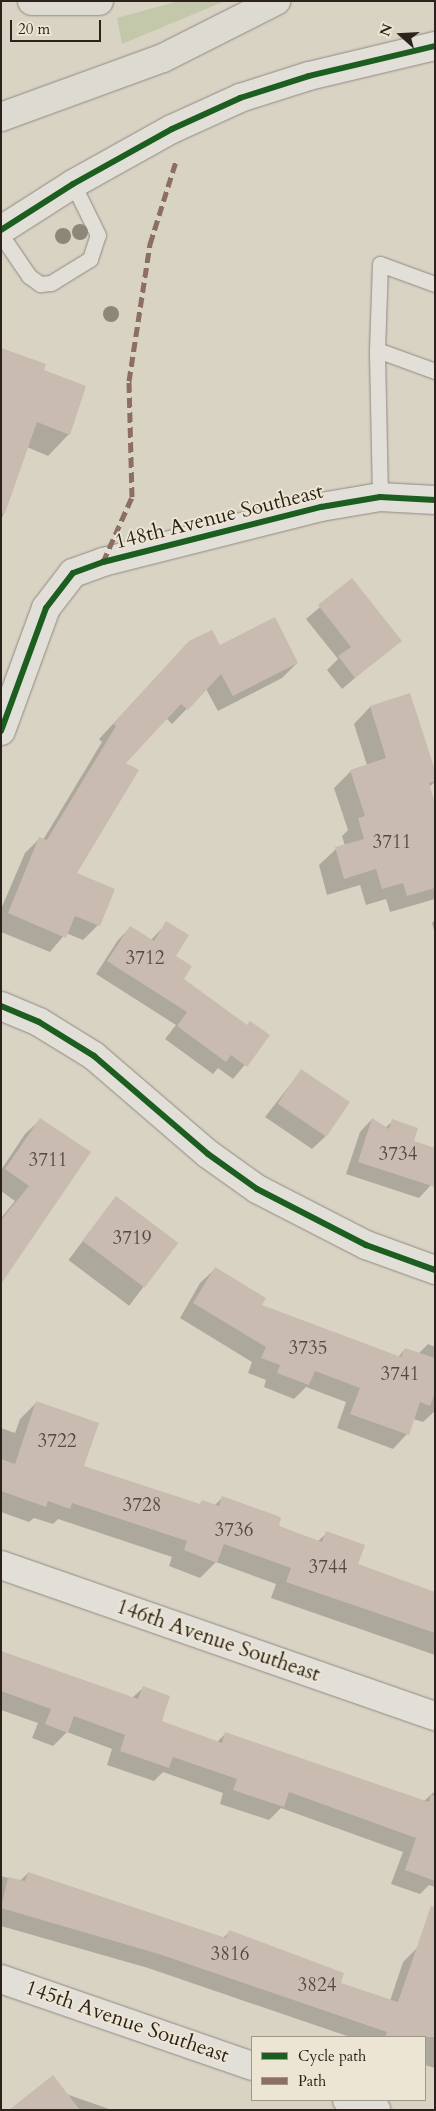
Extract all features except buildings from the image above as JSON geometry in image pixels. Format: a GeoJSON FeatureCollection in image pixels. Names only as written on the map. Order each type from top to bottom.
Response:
{"type":"FeatureCollection","features":[{"type":"Feature","properties":{"kind":"highway"},"geometry":{"type":"LineString","coordinates":[[32,1],[98,1]]}},
{"type":"Feature","properties":{"kind":"highway"},"geometry":{"type":"LineString","coordinates":[[1,117],[163,58],[276,1]]}},
{"type":"Feature","properties":{"kind":"street"},"geometry":{"type":"LineString","coordinates":[[1,230],[73,184],[172,129],[240,98],[309,76],[435,46]]}},
{"type":"Feature","properties":{"kind":"street","name":"148th Avenue Southeast"},"geometry":{"type":"LineString","coordinates":[[1,731],[46,608],[73,573],[103,562],[321,507],[380,497],[435,500]]}},
{"type":"Feature","properties":{"kind":"street"},"geometry":{"type":"LineString","coordinates":[[1,1006],[39,1022],[94,1056],[208,1154],[257,1189],[366,1245],[435,1270]]}},
{"type":"Feature","properties":{"kind":"street","name":"146th Avenue Southeast"},"geometry":{"type":"LineString","coordinates":[[1,1565],[435,1716]]}},
{"type":"Feature","properties":{"kind":"street","name":"145th Avenue Southeast"},"geometry":{"type":"LineString","coordinates":[[1,1978],[251,2066]]}},
{"type":"Feature","properties":{"kind":"street"},"geometry":{"type":"LineString","coordinates":[[350,2101],[376,2110]]}},
{"type":"Feature","properties":{"kind":"lane"},"geometry":{"type":"LineString","coordinates":[[1,235],[29,276],[40,284],[51,283],[90,259],[98,235],[73,184]]}},
{"type":"Feature","properties":{"kind":"lane"},"geometry":{"type":"LineString","coordinates":[[380,497],[377,350],[380,264],[435,284]]}},
{"type":"Feature","properties":{"kind":"lane"},"geometry":{"type":"LineString","coordinates":[[377,350],[435,370]]}},
{"type":"Feature","properties":{"kind":"green space"},"geometry":{"type":"Polygon","coordinates":[[[179,1],[225,1],[122,44],[117,18],[179,1]]]}},
{"type":"Feature","properties":{"kind":"marked path"},"geometry":{"type":"LineString","coordinates":[[103,562],[132,497],[129,381],[150,244],[176,161]]}},
{"type":"Feature","properties":{"kind":"cycle path"},"geometry":{"type":"LineString","coordinates":[[1,230],[73,184],[172,129],[240,98],[309,76],[435,46]]}},
{"type":"Feature","properties":{"kind":"cycle path"},"geometry":{"type":"LineString","coordinates":[[1,731],[46,608],[73,573],[103,562],[321,507],[380,497],[435,500]]}},
{"type":"Feature","properties":{"kind":"cycle path"},"geometry":{"type":"LineString","coordinates":[[1,1006],[39,1022],[94,1056],[208,1154],[257,1189],[366,1245],[435,1270]]}}]}
